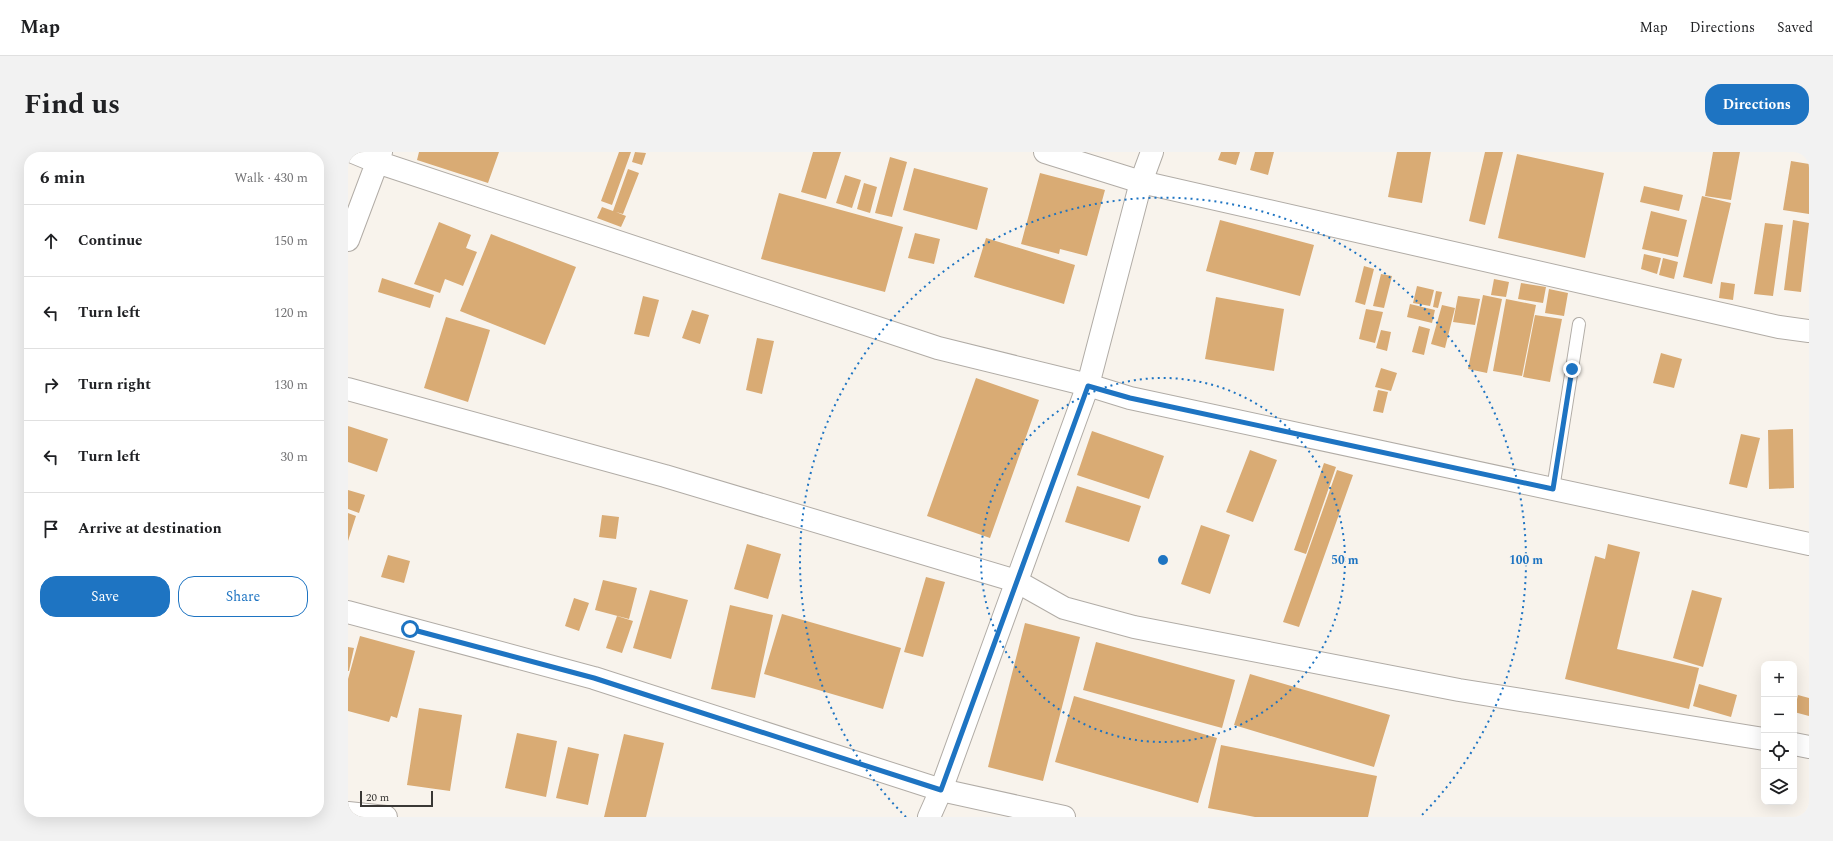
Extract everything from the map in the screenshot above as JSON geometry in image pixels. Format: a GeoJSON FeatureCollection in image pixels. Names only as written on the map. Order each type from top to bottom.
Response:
{"type":"FeatureCollection","features":[{"type":"Feature","properties":{"kind":"street"},"geometry":{"type":"LineString","coordinates":[[353,152],[379,157],[938,348],[1130,398],[1809,544]]}},
{"type":"Feature","properties":{"kind":"street"},"geometry":{"type":"LineString","coordinates":[[1045,152],[1141,182],[1779,327],[1809,331]]}},
{"type":"Feature","properties":{"kind":"street"},"geometry":{"type":"LineString","coordinates":[[929,817],[941,790],[1088,386],[1141,182],[1152,152]]}},
{"type":"Feature","properties":{"kind":"street"},"geometry":{"type":"LineString","coordinates":[[348,240],[379,157]]}},
{"type":"Feature","properties":{"kind":"street"},"geometry":{"type":"LineString","coordinates":[[348,389],[665,476],[1016,581],[1064,608],[1134,627],[1459,690],[1761,739]]}},
{"type":"Feature","properties":{"kind":"street"},"geometry":{"type":"LineString","coordinates":[[348,612],[594,678],[941,790],[1064,817]]}},
{"type":"Feature","properties":{"kind":"street"},"geometry":{"type":"LineString","coordinates":[[1797,745],[1809,747]]}},
{"type":"Feature","properties":{"kind":"street"},"geometry":{"type":"LineString","coordinates":[[348,813],[386,817]]}},
{"type":"Feature","properties":{"kind":"lane"},"geometry":{"type":"LineString","coordinates":[[1553,489],[1579,324]]}},
{"type":"Feature","properties":{"kind":"building"},"geometry":{"type":"Polygon","coordinates":[[[419,152],[499,152],[488,183],[417,160],[419,152]]]}},
{"type":"Feature","properties":{"kind":"building"},"geometry":{"type":"Polygon","coordinates":[[[619,152],[631,152],[612,205],[601,201],[619,152]]]}},
{"type":"Feature","properties":{"kind":"building"},"geometry":{"type":"Polygon","coordinates":[[[635,152],[646,153],[642,165],[632,162],[635,152]]]}},
{"type":"Feature","properties":{"kind":"building"},"geometry":{"type":"Polygon","coordinates":[[[813,152],[841,152],[826,199],[801,192],[813,152]]]}},
{"type":"Feature","properties":{"kind":"building"},"geometry":{"type":"Polygon","coordinates":[[[1221,152],[1240,152],[1236,165],[1218,160],[1221,152]]]}},
{"type":"Feature","properties":{"kind":"building"},"geometry":{"type":"Polygon","coordinates":[[[1255,152],[1274,152],[1268,175],[1250,170],[1255,152]]]}},
{"type":"Feature","properties":{"kind":"building"},"geometry":{"type":"Polygon","coordinates":[[[1397,152],[1431,152],[1422,203],[1388,197],[1397,152]]]}},
{"type":"Feature","properties":{"kind":"building"},"geometry":{"type":"Polygon","coordinates":[[[1485,152],[1503,152],[1485,225],[1469,221],[1485,152]]]}},
{"type":"Feature","properties":{"kind":"building"},"geometry":{"type":"Polygon","coordinates":[[[1713,152],[1740,152],[1731,200],[1705,196],[1713,152]]]}},
{"type":"Feature","properties":{"kind":"building"},"geometry":{"type":"Polygon","coordinates":[[[1517,154],[1604,173],[1585,258],[1498,238],[1517,154]]]}},
{"type":"Feature","properties":{"kind":"building"},"geometry":{"type":"Polygon","coordinates":[[[890,157],[907,162],[892,217],[875,213],[890,157]]]}},
{"type":"Feature","properties":{"kind":"building"},"geometry":{"type":"Polygon","coordinates":[[[1791,161],[1809,164],[1809,214],[1783,210],[1791,161]]]}},
{"type":"Feature","properties":{"kind":"building"},"geometry":{"type":"Polygon","coordinates":[[[914,168],[988,188],[977,230],[903,210],[914,168]]]}},
{"type":"Feature","properties":{"kind":"building"},"geometry":{"type":"Polygon","coordinates":[[[628,169],[639,173],[623,214],[616,212],[626,216],[621,227],[597,218],[602,207],[613,211],[628,169]]]}},
{"type":"Feature","properties":{"kind":"building"},"geometry":{"type":"Polygon","coordinates":[[[1040,173],[1105,190],[1087,256],[1060,249],[1059,254],[1021,244],[1040,173]]]}},
{"type":"Feature","properties":{"kind":"building"},"geometry":{"type":"Polygon","coordinates":[[[845,175],[861,180],[852,208],[836,203],[845,175]]]}},
{"type":"Feature","properties":{"kind":"building"},"geometry":{"type":"Polygon","coordinates":[[[864,183],[877,187],[870,213],[857,209],[864,183]]]}},
{"type":"Feature","properties":{"kind":"building"},"geometry":{"type":"Polygon","coordinates":[[[1644,186],[1683,195],[1679,211],[1640,202],[1644,186]]]}},
{"type":"Feature","properties":{"kind":"building"},"geometry":{"type":"Polygon","coordinates":[[[779,193],[903,227],[885,292],[761,259],[779,193]]]}},
{"type":"Feature","properties":{"kind":"building"},"geometry":{"type":"Polygon","coordinates":[[[1702,196],[1731,203],[1712,284],[1683,277],[1702,196]]]}},
{"type":"Feature","properties":{"kind":"building"},"geometry":{"type":"Polygon","coordinates":[[[1651,211],[1687,220],[1678,257],[1642,249],[1651,211]]]}},
{"type":"Feature","properties":{"kind":"building"},"geometry":{"type":"Polygon","coordinates":[[[1220,220],[1314,245],[1300,296],[1206,271],[1220,220]]]}},
{"type":"Feature","properties":{"kind":"building"},"geometry":{"type":"Polygon","coordinates":[[[1793,220],[1809,223],[1801,292],[1784,290],[1793,220]]]}},
{"type":"Feature","properties":{"kind":"building"},"geometry":{"type":"Polygon","coordinates":[[[439,222],[471,235],[466,248],[477,252],[463,286],[445,279],[440,293],[414,284],[439,222]]]}},
{"type":"Feature","properties":{"kind":"building"},"geometry":{"type":"Polygon","coordinates":[[[1765,223],[1783,225],[1773,296],[1754,294],[1765,223]]]}},
{"type":"Feature","properties":{"kind":"building"},"geometry":{"type":"Polygon","coordinates":[[[915,233],[940,239],[934,264],[908,258],[915,233]]]}},
{"type":"Feature","properties":{"kind":"building"},"geometry":{"type":"Polygon","coordinates":[[[491,234],[576,267],[545,345],[460,311],[491,234]]]}},
{"type":"Feature","properties":{"kind":"building"},"geometry":{"type":"Polygon","coordinates":[[[986,238],[1075,265],[1064,304],[974,277],[986,238]]]}},
{"type":"Feature","properties":{"kind":"building"},"geometry":{"type":"Polygon","coordinates":[[[1644,254],[1661,258],[1657,274],[1641,269],[1644,254]]]}},
{"type":"Feature","properties":{"kind":"building"},"geometry":{"type":"Polygon","coordinates":[[[1663,258],[1678,262],[1674,279],[1659,275],[1663,258]]]}},
{"type":"Feature","properties":{"kind":"building"},"geometry":{"type":"Polygon","coordinates":[[[1364,266],[1374,269],[1365,305],[1355,302],[1364,266]]]}},
{"type":"Feature","properties":{"kind":"building"},"geometry":{"type":"Polygon","coordinates":[[[1381,274],[1392,276],[1384,308],[1373,306],[1381,274]]]}},
{"type":"Feature","properties":{"kind":"building"},"geometry":{"type":"Polygon","coordinates":[[[382,278],[434,295],[430,308],[378,292],[382,278]]]}},
{"type":"Feature","properties":{"kind":"building"},"geometry":{"type":"Polygon","coordinates":[[[1494,279],[1509,282],[1506,297],[1491,295],[1494,279]]]}},
{"type":"Feature","properties":{"kind":"building"},"geometry":{"type":"Polygon","coordinates":[[[1721,282],[1735,284],[1733,300],[1719,298],[1721,282]]]}},
{"type":"Feature","properties":{"kind":"building"},"geometry":{"type":"Polygon","coordinates":[[[1521,283],[1546,287],[1543,303],[1518,299],[1521,283]]]}},
{"type":"Feature","properties":{"kind":"building"},"geometry":{"type":"Polygon","coordinates":[[[1417,286],[1434,290],[1430,306],[1413,303],[1417,286]]]}},
{"type":"Feature","properties":{"kind":"building"},"geometry":{"type":"Polygon","coordinates":[[[1549,289],[1568,293],[1564,316],[1545,313],[1549,289]]]}},
{"type":"Feature","properties":{"kind":"building"},"geometry":{"type":"Polygon","coordinates":[[[1436,291],[1442,292],[1438,308],[1433,307],[1436,291]]]}},
{"type":"Feature","properties":{"kind":"building"},"geometry":{"type":"Polygon","coordinates":[[[1483,295],[1502,299],[1487,373],[1468,369],[1483,295]]]}},
{"type":"Feature","properties":{"kind":"building"},"geometry":{"type":"Polygon","coordinates":[[[643,296],[659,300],[649,337],[634,334],[643,296]]]}},
{"type":"Feature","properties":{"kind":"building"},"geometry":{"type":"Polygon","coordinates":[[[1458,296],[1480,299],[1475,325],[1453,322],[1458,296]]]}},
{"type":"Feature","properties":{"kind":"building"},"geometry":{"type":"Polygon","coordinates":[[[1216,297],[1284,309],[1274,371],[1205,359],[1216,297]]]}},
{"type":"Feature","properties":{"kind":"building"},"geometry":{"type":"Polygon","coordinates":[[[1506,299],[1536,305],[1522,376],[1493,371],[1506,299]]]}},
{"type":"Feature","properties":{"kind":"building"},"geometry":{"type":"Polygon","coordinates":[[[1410,304],[1435,310],[1432,323],[1407,317],[1410,304]]]}},
{"type":"Feature","properties":{"kind":"building"},"geometry":{"type":"Polygon","coordinates":[[[1442,305],[1455,308],[1445,348],[1431,344],[1442,305]]]}},
{"type":"Feature","properties":{"kind":"building"},"geometry":{"type":"Polygon","coordinates":[[[1366,309],[1383,312],[1375,343],[1359,339],[1366,309]]]}},
{"type":"Feature","properties":{"kind":"building"},"geometry":{"type":"Polygon","coordinates":[[[692,310],[709,315],[700,344],[682,338],[692,310]]]}},
{"type":"Feature","properties":{"kind":"building"},"geometry":{"type":"Polygon","coordinates":[[[1535,315],[1562,319],[1550,382],[1523,377],[1535,315]]]}},
{"type":"Feature","properties":{"kind":"building"},"geometry":{"type":"Polygon","coordinates":[[[446,317],[490,330],[468,402],[424,388],[446,317]]]}},
{"type":"Feature","properties":{"kind":"building"},"geometry":{"type":"Polygon","coordinates":[[[1419,326],[1430,329],[1424,355],[1412,352],[1419,326]]]}},
{"type":"Feature","properties":{"kind":"building"},"geometry":{"type":"Polygon","coordinates":[[[1381,330],[1391,332],[1387,351],[1376,348],[1381,330]]]}},
{"type":"Feature","properties":{"kind":"building"},"geometry":{"type":"Polygon","coordinates":[[[757,338],[774,341],[762,394],[746,390],[757,338]]]}},
{"type":"Feature","properties":{"kind":"building"},"geometry":{"type":"Polygon","coordinates":[[[1661,353],[1682,359],[1674,388],[1653,383],[1661,353]]]}},
{"type":"Feature","properties":{"kind":"building"},"geometry":{"type":"Polygon","coordinates":[[[1381,368],[1397,373],[1391,391],[1375,387],[1381,368]]]}},
{"type":"Feature","properties":{"kind":"building"},"geometry":{"type":"Polygon","coordinates":[[[976,378],[1039,400],[990,538],[927,516],[976,378]]]}},
{"type":"Feature","properties":{"kind":"building"},"geometry":{"type":"Polygon","coordinates":[[[1378,390],[1388,392],[1383,413],[1373,411],[1378,390]]]}},
{"type":"Feature","properties":{"kind":"building"},"geometry":{"type":"Polygon","coordinates":[[[348,426],[388,439],[377,472],[348,462],[348,426]]]}},
{"type":"Feature","properties":{"kind":"building"},"geometry":{"type":"Polygon","coordinates":[[[1793,429],[1794,488],[1769,489],[1768,430],[1793,429]]]}},
{"type":"Feature","properties":{"kind":"building"},"geometry":{"type":"Polygon","coordinates":[[[1092,431],[1164,456],[1149,499],[1077,475],[1092,431]]]}},
{"type":"Feature","properties":{"kind":"building"},"geometry":{"type":"Polygon","coordinates":[[[1741,434],[1760,438],[1747,488],[1729,484],[1741,434]]]}},
{"type":"Feature","properties":{"kind":"building"},"geometry":{"type":"Polygon","coordinates":[[[1250,450],[1277,460],[1253,522],[1226,512],[1250,450]]]}},
{"type":"Feature","properties":{"kind":"building"},"geometry":{"type":"Polygon","coordinates":[[[1324,463],[1336,467],[1306,554],[1294,550],[1324,463]]]}},
{"type":"Feature","properties":{"kind":"building"},"geometry":{"type":"Polygon","coordinates":[[[1337,470],[1353,475],[1299,627],[1283,622],[1337,470]]]}},
{"type":"Feature","properties":{"kind":"building"},"geometry":{"type":"Polygon","coordinates":[[[1077,486],[1141,506],[1129,542],[1065,522],[1077,486]]]}},
{"type":"Feature","properties":{"kind":"building"},"geometry":{"type":"Polygon","coordinates":[[[348,490],[365,495],[359,513],[348,509],[348,490]]]}},
{"type":"Feature","properties":{"kind":"building"},"geometry":{"type":"Polygon","coordinates":[[[348,513],[356,516],[348,541],[348,513]]]}},
{"type":"Feature","properties":{"kind":"building"},"geometry":{"type":"Polygon","coordinates":[[[602,515],[619,517],[616,539],[599,537],[602,515]]]}},
{"type":"Feature","properties":{"kind":"building"},"geometry":{"type":"Polygon","coordinates":[[[1201,525],[1230,535],[1210,594],[1181,584],[1201,525]]]}},
{"type":"Feature","properties":{"kind":"building"},"geometry":{"type":"Polygon","coordinates":[[[747,544],[781,554],[768,599],[734,589],[747,544]]]}},
{"type":"Feature","properties":{"kind":"building"},"geometry":{"type":"Polygon","coordinates":[[[1608,544],[1640,552],[1617,649],[1699,668],[1689,709],[1565,679],[1595,556],[1605,559],[1608,544]]]}},
{"type":"Feature","properties":{"kind":"building"},"geometry":{"type":"Polygon","coordinates":[[[388,555],[410,561],[404,583],[381,577],[388,555]]]}},
{"type":"Feature","properties":{"kind":"building"},"geometry":{"type":"Polygon","coordinates":[[[926,577],[945,582],[923,657],[904,652],[926,577]]]}},
{"type":"Feature","properties":{"kind":"building"},"geometry":{"type":"Polygon","coordinates":[[[603,580],[637,588],[629,619],[595,610],[603,580]]]}},
{"type":"Feature","properties":{"kind":"building"},"geometry":{"type":"Polygon","coordinates":[[[650,590],[688,600],[671,659],[633,648],[650,590]]]}},
{"type":"Feature","properties":{"kind":"building"},"geometry":{"type":"Polygon","coordinates":[[[1692,590],[1722,598],[1703,667],[1673,658],[1692,590]]]}},
{"type":"Feature","properties":{"kind":"building"},"geometry":{"type":"Polygon","coordinates":[[[574,598],[589,603],[579,631],[565,626],[574,598]]]}},
{"type":"Feature","properties":{"kind":"building"},"geometry":{"type":"Polygon","coordinates":[[[730,605],[773,615],[755,698],[711,689],[730,605]]]}},
{"type":"Feature","properties":{"kind":"building"},"geometry":{"type":"Polygon","coordinates":[[[782,614],[901,648],[883,709],[764,674],[782,614]]]}},
{"type":"Feature","properties":{"kind":"building"},"geometry":{"type":"Polygon","coordinates":[[[617,616],[633,621],[622,653],[606,648],[617,616]]]}},
{"type":"Feature","properties":{"kind":"building"},"geometry":{"type":"Polygon","coordinates":[[[1025,623],[1080,637],[1043,781],[988,767],[1025,623]]]}},
{"type":"Feature","properties":{"kind":"building"},"geometry":{"type":"Polygon","coordinates":[[[360,636],[415,651],[397,718],[391,716],[389,722],[348,711],[348,679],[360,636]]]}},
{"type":"Feature","properties":{"kind":"building"},"geometry":{"type":"Polygon","coordinates":[[[1096,642],[1235,680],[1222,728],[1083,690],[1096,642]]]}},
{"type":"Feature","properties":{"kind":"building"},"geometry":{"type":"Polygon","coordinates":[[[348,647],[354,648],[349,671],[348,671],[348,647]]]}},
{"type":"Feature","properties":{"kind":"building"},"geometry":{"type":"Polygon","coordinates":[[[1250,674],[1390,715],[1374,767],[1234,725],[1250,674]]]}},
{"type":"Feature","properties":{"kind":"building"},"geometry":{"type":"Polygon","coordinates":[[[1699,684],[1737,695],[1731,717],[1693,706],[1699,684]]]}},
{"type":"Feature","properties":{"kind":"building"},"geometry":{"type":"Polygon","coordinates":[[[1798,695],[1809,698],[1809,716],[1797,713],[1798,695]]]}},
{"type":"Feature","properties":{"kind":"building"},"geometry":{"type":"Polygon","coordinates":[[[1074,696],[1217,738],[1198,803],[1055,762],[1074,696]]]}},
{"type":"Feature","properties":{"kind":"building"},"geometry":{"type":"Polygon","coordinates":[[[419,708],[462,715],[450,791],[407,785],[419,708]]]}},
{"type":"Feature","properties":{"kind":"building"},"geometry":{"type":"Polygon","coordinates":[[[517,733],[557,741],[546,797],[505,788],[517,733]]]}},
{"type":"Feature","properties":{"kind":"building"},"geometry":{"type":"Polygon","coordinates":[[[624,734],[664,743],[646,817],[604,817],[624,734]]]}},
{"type":"Feature","properties":{"kind":"building"},"geometry":{"type":"Polygon","coordinates":[[[1221,745],[1377,776],[1368,817],[1255,817],[1208,808],[1221,745]]]}},
{"type":"Feature","properties":{"kind":"building"},"geometry":{"type":"Polygon","coordinates":[[[568,747],[599,754],[588,805],[556,798],[568,747]]]}},
{"type":"Feature","properties":{"kind":"route"},"geometry":{"type":"LineString","coordinates":[[410,629],[594,678],[941,790],[1088,386],[1130,398],[1553,489],[1572,369]]}}]}
